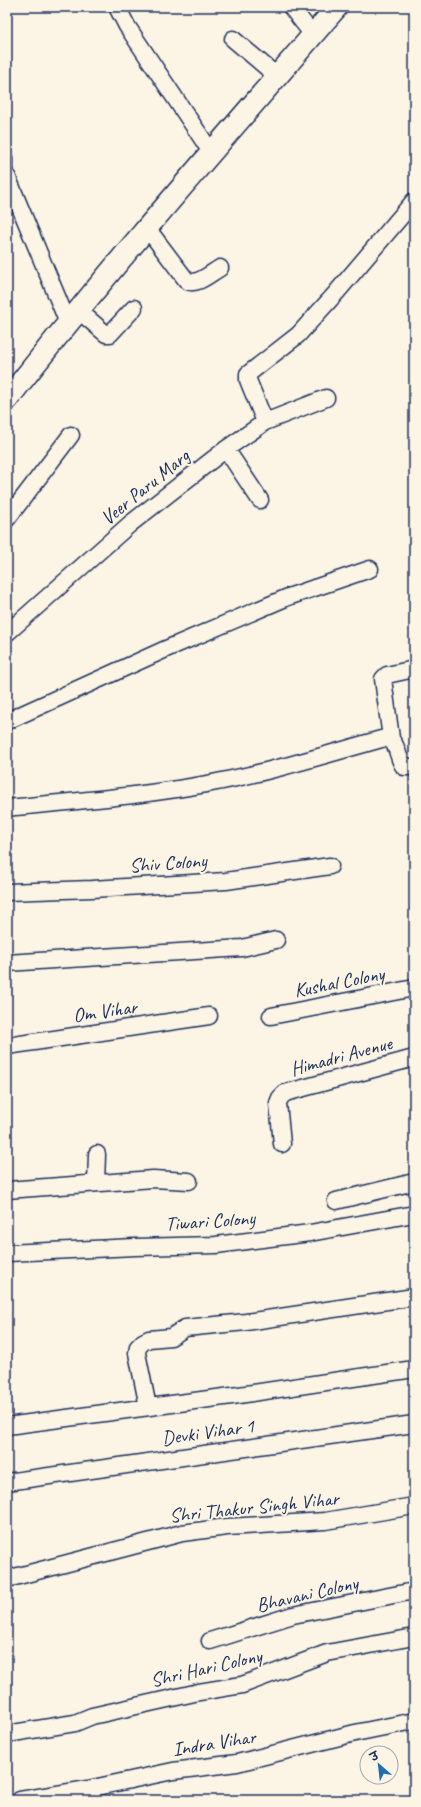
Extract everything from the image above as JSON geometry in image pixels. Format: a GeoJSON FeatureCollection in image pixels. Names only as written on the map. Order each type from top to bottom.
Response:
{"type":"FeatureCollection","features":[{"type":"Feature","properties":{"kind":"street"},"geometry":{"type":"LineString","coordinates":[[117,7],[127,26],[211,152]]}},
{"type":"Feature","properties":{"kind":"street"},"geometry":{"type":"LineString","coordinates":[[291,7],[313,35]]}},
{"type":"Feature","properties":{"kind":"street"},"geometry":{"type":"LineString","coordinates":[[7,400],[73,317],[211,152],[278,77],[337,7]]}},
{"type":"Feature","properties":{"kind":"street"},"geometry":{"type":"LineString","coordinates":[[233,39],[278,77]]}},
{"type":"Feature","properties":{"kind":"street"},"geometry":{"type":"LineString","coordinates":[[7,176],[73,317],[106,334],[110,334],[134,308]]}},
{"type":"Feature","properties":{"kind":"street"},"geometry":{"type":"LineString","coordinates":[[265,422],[248,380],[248,374],[252,369],[298,335],[336,293],[414,201]]}},
{"type":"Feature","properties":{"kind":"street"},"geometry":{"type":"LineString","coordinates":[[148,228],[187,280],[191,283],[196,282],[220,268]]}},
{"type":"Feature","properties":{"kind":"street","name":"Veer Paru Marg"},"geometry":{"type":"LineString","coordinates":[[7,633],[130,524],[226,449],[265,422],[326,398]]}},
{"type":"Feature","properties":{"kind":"street"},"geometry":{"type":"LineString","coordinates":[[7,519],[71,435]]}},
{"type":"Feature","properties":{"kind":"street"},"geometry":{"type":"LineString","coordinates":[[226,449],[260,500]]}},
{"type":"Feature","properties":{"kind":"street"},"geometry":{"type":"LineString","coordinates":[[7,721],[166,648],[288,597],[370,569]]}},
{"type":"Feature","properties":{"kind":"street"},"geometry":{"type":"LineString","coordinates":[[414,669],[387,675],[383,679],[391,738],[404,767],[414,767]]}},
{"type":"Feature","properties":{"kind":"street"},"geometry":{"type":"LineString","coordinates":[[7,808],[157,793],[214,783],[269,770],[385,738],[391,738]]}},
{"type":"Feature","properties":{"kind":"street","name":"Shiv Colony"},"geometry":{"type":"LineString","coordinates":[[7,892],[92,889],[226,881],[330,866]]}},
{"type":"Feature","properties":{"kind":"street"},"geometry":{"type":"LineString","coordinates":[[7,963],[242,948],[276,940]]}},
{"type":"Feature","properties":{"kind":"street","name":"Kushal Colony"},"geometry":{"type":"LineString","coordinates":[[271,1016],[414,988]]}},
{"type":"Feature","properties":{"kind":"street","name":"Om Vihar"},"geometry":{"type":"LineString","coordinates":[[7,1046],[209,1016]]}},
{"type":"Feature","properties":{"kind":"street","name":"Himadri Avenue"},"geometry":{"type":"LineString","coordinates":[[282,1144],[278,1103],[284,1093],[414,1058]]}},
{"type":"Feature","properties":{"kind":"street"},"geometry":{"type":"LineString","coordinates":[[96,1183],[97,1154]]}},
{"type":"Feature","properties":{"kind":"street"},"geometry":{"type":"LineString","coordinates":[[7,1190],[153,1179],[189,1181]]}},
{"type":"Feature","properties":{"kind":"street"},"geometry":{"type":"LineString","coordinates":[[336,1201],[414,1182]]}},
{"type":"Feature","properties":{"kind":"street","name":"Tiwari Colony"},"geometry":{"type":"LineString","coordinates":[[7,1254],[135,1247],[216,1245],[310,1233],[414,1214]]}},
{"type":"Feature","properties":{"kind":"street"},"geometry":{"type":"LineString","coordinates":[[148,1407],[137,1353],[138,1347],[142,1342],[149,1339],[171,1337],[185,1328],[246,1322],[414,1297]]}},
{"type":"Feature","properties":{"kind":"street"},"geometry":{"type":"LineString","coordinates":[[7,1426],[239,1395],[414,1369]]}},
{"type":"Feature","properties":{"kind":"street","name":"Devki Vihar 1"},"geometry":{"type":"LineString","coordinates":[[7,1482],[414,1424]]}},
{"type":"Feature","properties":{"kind":"street","name":"Shri Thakur Singh Vihar"},"geometry":{"type":"LineString","coordinates":[[7,1579],[182,1533],[227,1527],[325,1521],[414,1506]]}},
{"type":"Feature","properties":{"kind":"street","name":"Bhavani Colony"},"geometry":{"type":"LineString","coordinates":[[210,1641],[293,1615],[414,1591]]}},
{"type":"Feature","properties":{"kind":"street","name":"Shri Hari Colony"},"geometry":{"type":"LineString","coordinates":[[7,1734],[75,1723],[99,1714],[199,1692],[242,1685],[327,1653],[414,1637]]}},
{"type":"Feature","properties":{"kind":"street","name":"Indra Vihar"},"geometry":{"type":"LineString","coordinates":[[20,1800],[88,1789],[173,1770],[237,1763],[355,1733],[414,1721]]}},
{"type":"Feature","properties":{"kind":"waterway"},"geometry":{"type":"LineString","coordinates":[[7,136],[13,164],[12,175]]}}]}
